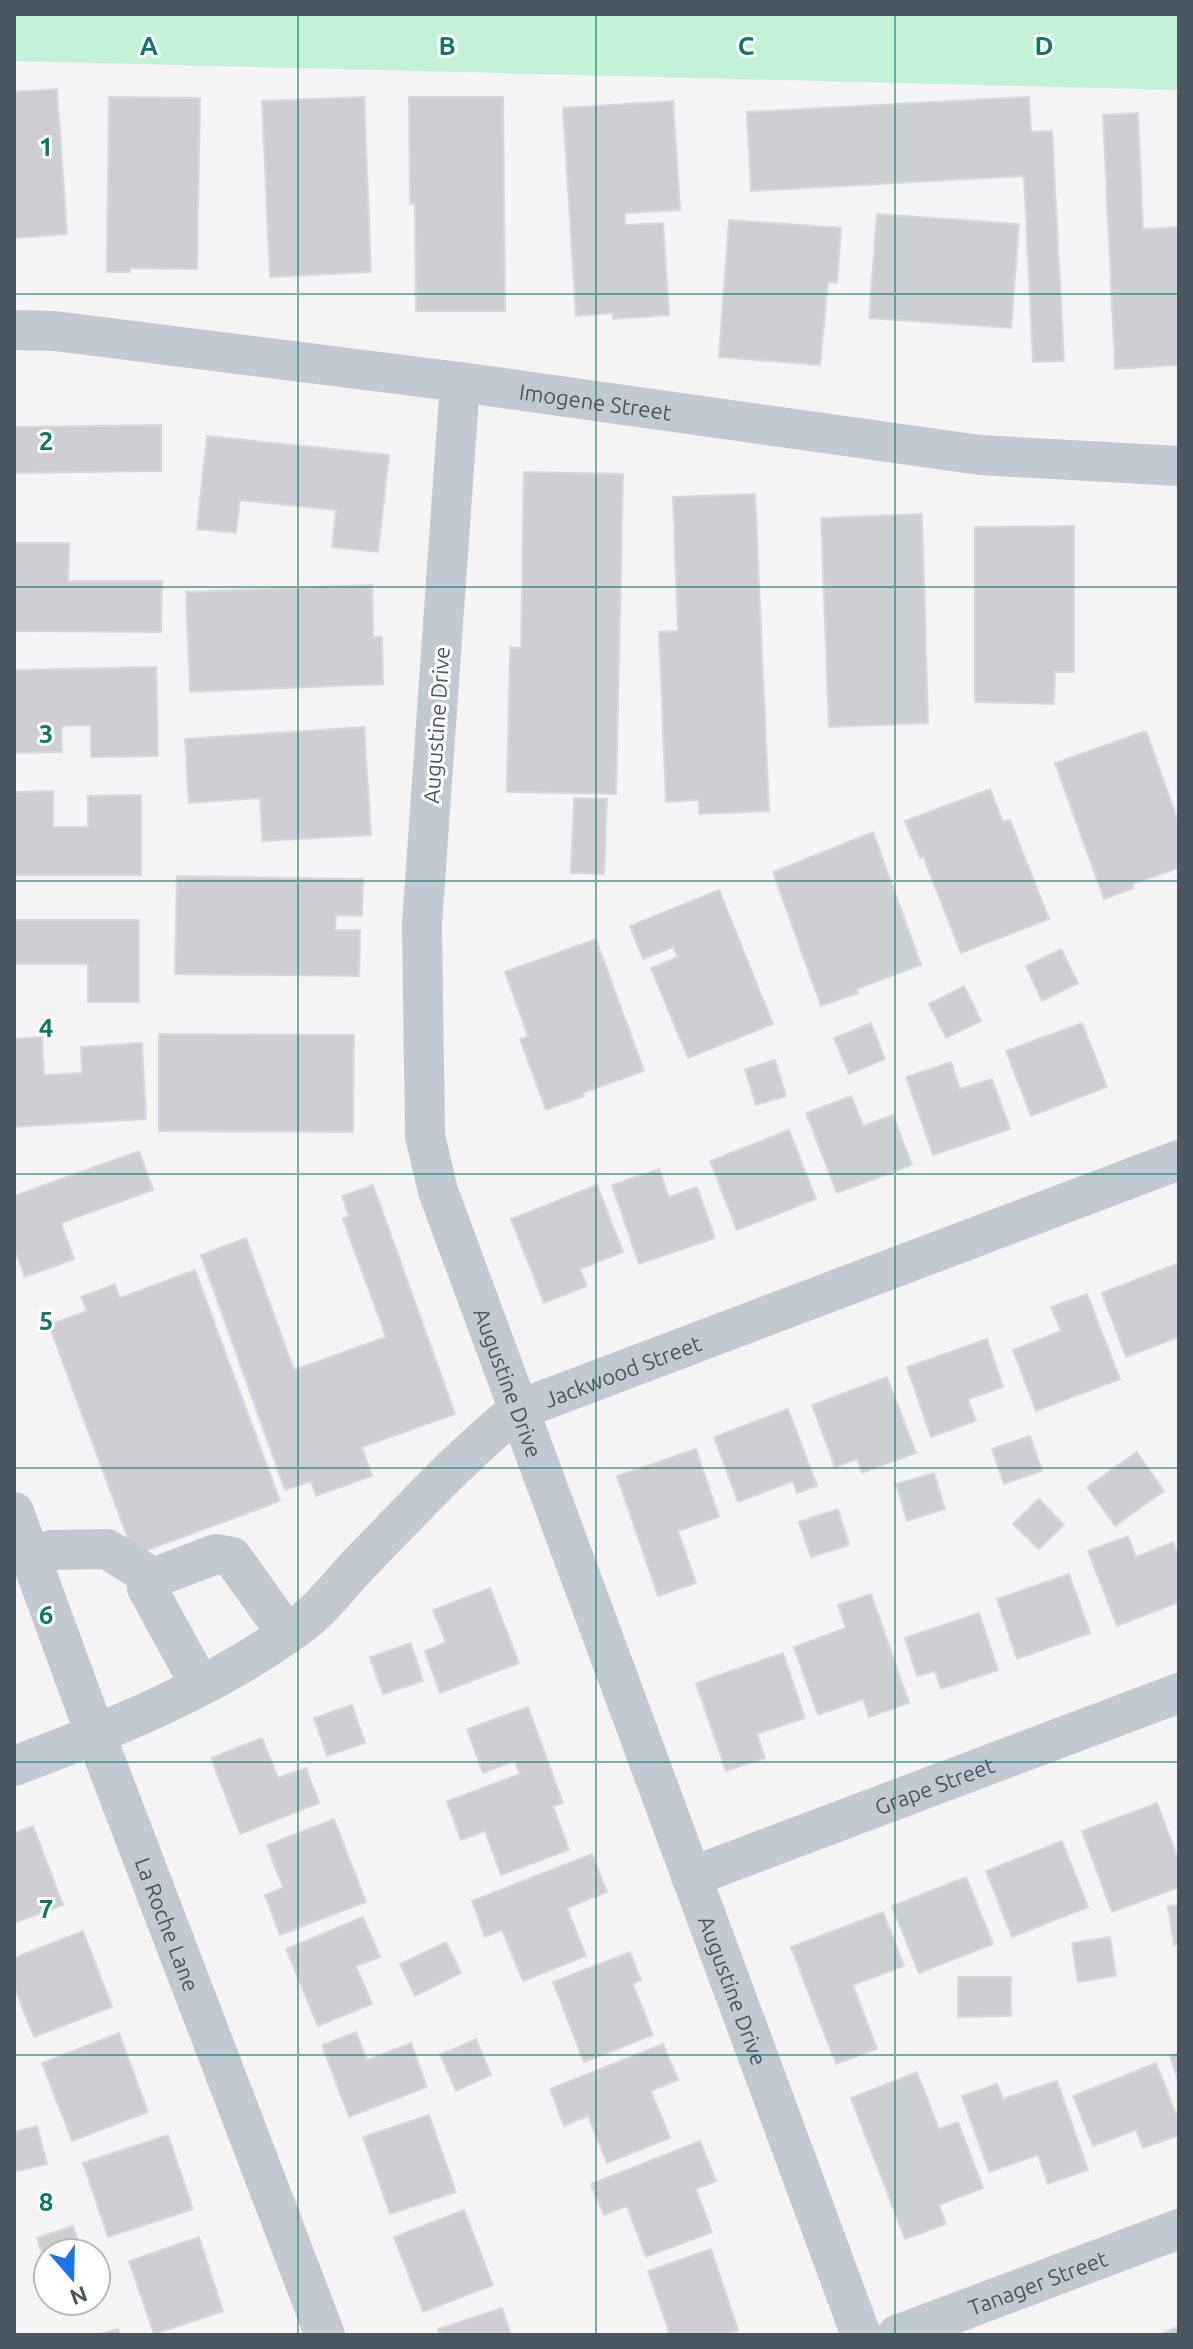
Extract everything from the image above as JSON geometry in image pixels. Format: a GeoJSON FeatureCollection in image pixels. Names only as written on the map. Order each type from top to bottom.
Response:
{"type":"FeatureCollection","features":[{"type":"Feature","properties":{"kind":"street","name":"Imogene Street"},"geometry":{"type":"LineString","coordinates":[[14,330],[55,331],[460,382],[980,455],[1179,466]]}},
{"type":"Feature","properties":{"kind":"street","name":"Augustine Drive"},"geometry":{"type":"LineString","coordinates":[[460,382],[422,924],[425,1136],[438,1191],[861,2335]]}},
{"type":"Feature","properties":{"kind":"street","name":"Jackwood Street"},"geometry":{"type":"LineString","coordinates":[[14,1766],[96,1736],[200,1685],[299,1626],[476,1444],[518,1410],[1179,1160]]}},
{"type":"Feature","properties":{"kind":"street","name":"La Roche Lane"},"geometry":{"type":"LineString","coordinates":[[14,1512],[96,1736],[325,2335]]}},
{"type":"Feature","properties":{"kind":"street"},"geometry":{"type":"LineString","coordinates":[[31,1559],[52,1550],[107,1549],[153,1578]]}},
{"type":"Feature","properties":{"kind":"street"},"geometry":{"type":"LineString","coordinates":[[200,1685],[147,1588],[153,1578],[216,1554],[225,1554],[232,1557],[287,1634]]}},
{"type":"Feature","properties":{"kind":"street","name":"Grape Street"},"geometry":{"type":"LineString","coordinates":[[691,1877],[1179,1693]]}},
{"type":"Feature","properties":{"kind":"street","name":"Tanager Street"},"geometry":{"type":"LineString","coordinates":[[897,2335],[1179,2229]]}},
{"type":"Feature","properties":{"kind":"green space"},"geometry":{"type":"Polygon","coordinates":[[[14,14],[1179,14],[1179,90],[14,61],[14,14]]]}},
{"type":"Feature","properties":{"kind":"building"},"geometry":{"type":"Polygon","coordinates":[[[57,89],[67,234],[14,238],[14,92],[57,89]]]}},
{"type":"Feature","properties":{"kind":"building"},"geometry":{"type":"Polygon","coordinates":[[[109,97],[200,98],[197,269],[130,268],[130,272],[107,272],[109,97]]]}},
{"type":"Feature","properties":{"kind":"building"},"geometry":{"type":"Polygon","coordinates":[[[364,97],[371,272],[270,277],[262,101],[364,97]]]}},
{"type":"Feature","properties":{"kind":"building"},"geometry":{"type":"Polygon","coordinates":[[[409,97],[503,97],[505,311],[416,311],[415,204],[410,204],[409,97]]]}},
{"type":"Feature","properties":{"kind":"building"},"geometry":{"type":"Polygon","coordinates":[[[1029,97],[1031,132],[1052,131],[1064,361],[1033,362],[1024,176],[751,191],[747,112],[1029,97]]]}},
{"type":"Feature","properties":{"kind":"building"},"geometry":{"type":"Polygon","coordinates":[[[673,101],[680,210],[625,213],[625,225],[663,223],[669,315],[613,319],[613,313],[576,316],[563,108],[673,101]]]}},
{"type":"Feature","properties":{"kind":"building"},"geometry":{"type":"Polygon","coordinates":[[[1138,113],[1143,229],[1179,227],[1179,365],[1115,369],[1103,115],[1138,113]]]}},
{"type":"Feature","properties":{"kind":"building"},"geometry":{"type":"Polygon","coordinates":[[[877,214],[1019,224],[1011,328],[869,318],[877,214]]]}},
{"type":"Feature","properties":{"kind":"building"},"geometry":{"type":"Polygon","coordinates":[[[729,220],[841,228],[837,283],[828,282],[820,365],[719,357],[729,220]]]}},
{"type":"Feature","properties":{"kind":"building"},"geometry":{"type":"Polygon","coordinates":[[[161,425],[161,471],[14,473],[14,427],[161,425]]]}},
{"type":"Feature","properties":{"kind":"building"},"geometry":{"type":"Polygon","coordinates":[[[207,436],[389,455],[378,552],[332,547],[336,510],[240,500],[236,533],[197,529],[207,436]]]}},
{"type":"Feature","properties":{"kind":"building"},"geometry":{"type":"Polygon","coordinates":[[[524,472],[623,474],[616,794],[507,792],[510,647],[521,648],[524,472]]]}},
{"type":"Feature","properties":{"kind":"building"},"geometry":{"type":"Polygon","coordinates":[[[755,494],[769,811],[699,814],[699,800],[666,802],[659,632],[678,631],[673,497],[755,494]]]}},
{"type":"Feature","properties":{"kind":"building"},"geometry":{"type":"Polygon","coordinates":[[[922,514],[928,723],[829,727],[821,518],[922,514]]]}},
{"type":"Feature","properties":{"kind":"building"},"geometry":{"type":"Polygon","coordinates":[[[1074,526],[1074,672],[1055,672],[1054,704],[975,702],[975,527],[1074,526]]]}},
{"type":"Feature","properties":{"kind":"building"},"geometry":{"type":"Polygon","coordinates":[[[14,543],[69,543],[68,581],[162,581],[161,632],[14,631],[14,543]]]}},
{"type":"Feature","properties":{"kind":"building"},"geometry":{"type":"Polygon","coordinates":[[[372,585],[373,637],[382,637],[383,684],[190,692],[186,592],[372,585]]]}},
{"type":"Feature","properties":{"kind":"building"},"geometry":{"type":"Polygon","coordinates":[[[156,667],[158,756],[91,757],[91,725],[62,726],[62,752],[14,753],[14,670],[156,667]]]}},
{"type":"Feature","properties":{"kind":"building"},"geometry":{"type":"Polygon","coordinates":[[[364,727],[371,835],[262,841],[260,798],[189,803],[185,739],[364,727]]]}},
{"type":"Feature","properties":{"kind":"building"},"geometry":{"type":"Polygon","coordinates":[[[1146,731],[1179,824],[1179,868],[1132,884],[1134,888],[1104,899],[1055,763],[1146,731]]]}},
{"type":"Feature","properties":{"kind":"building"},"geometry":{"type":"Polygon","coordinates":[[[990,789],[1003,822],[1010,820],[1049,919],[961,953],[923,856],[920,858],[905,821],[990,789]]]}},
{"type":"Feature","properties":{"kind":"building"},"geometry":{"type":"Polygon","coordinates":[[[53,791],[53,827],[88,827],[88,796],[141,795],[141,875],[14,875],[14,792],[53,791]]]}},
{"type":"Feature","properties":{"kind":"building"},"geometry":{"type":"Polygon","coordinates":[[[574,798],[607,799],[604,874],[571,873],[574,798]]]}},
{"type":"Feature","properties":{"kind":"building"},"geometry":{"type":"Polygon","coordinates":[[[873,832],[921,965],[856,989],[858,993],[821,1006],[773,872],[873,832]]]}},
{"type":"Feature","properties":{"kind":"building"},"geometry":{"type":"Polygon","coordinates":[[[177,876],[363,879],[362,916],[336,915],[335,930],[360,930],[359,976],[175,974],[177,876]]]}},
{"type":"Feature","properties":{"kind":"building"},"geometry":{"type":"Polygon","coordinates":[[[719,890],[773,1024],[688,1058],[651,968],[678,957],[673,947],[643,959],[630,926],[719,890]]]}},
{"type":"Feature","properties":{"kind":"building"},"geometry":{"type":"Polygon","coordinates":[[[14,920],[139,920],[139,1002],[88,1002],[88,964],[14,964],[14,920]]]}},
{"type":"Feature","properties":{"kind":"building"},"geometry":{"type":"Polygon","coordinates":[[[596,939],[644,1071],[582,1093],[584,1096],[546,1110],[520,1039],[528,1036],[505,972],[596,939]]]}},
{"type":"Feature","properties":{"kind":"building"},"geometry":{"type":"Polygon","coordinates":[[[1061,949],[1078,983],[1042,1001],[1026,966],[1061,949]]]}},
{"type":"Feature","properties":{"kind":"building"},"geometry":{"type":"Polygon","coordinates":[[[964,986],[981,1021],[946,1038],[929,1004],[964,986]]]}},
{"type":"Feature","properties":{"kind":"building"},"geometry":{"type":"Polygon","coordinates":[[[871,1023],[885,1059],[849,1074],[834,1038],[871,1023]]]}},
{"type":"Feature","properties":{"kind":"building"},"geometry":{"type":"Polygon","coordinates":[[[1082,1023],[1107,1087],[1031,1116],[1006,1051],[1082,1023]]]}},
{"type":"Feature","properties":{"kind":"building"},"geometry":{"type":"Polygon","coordinates":[[[159,1034],[354,1035],[353,1132],[159,1131],[159,1034]]]}},
{"type":"Feature","properties":{"kind":"building"},"geometry":{"type":"Polygon","coordinates":[[[42,1037],[44,1075],[82,1073],[81,1047],[142,1043],[146,1119],[14,1127],[14,1039],[42,1037]]]}},
{"type":"Feature","properties":{"kind":"building"},"geometry":{"type":"Polygon","coordinates":[[[775,1060],[786,1096],[756,1105],[745,1069],[775,1060]]]}},
{"type":"Feature","properties":{"kind":"building"},"geometry":{"type":"Polygon","coordinates":[[[951,1062],[960,1089],[992,1079],[1010,1129],[933,1155],[906,1077],[951,1062]]]}},
{"type":"Feature","properties":{"kind":"building"},"geometry":{"type":"Polygon","coordinates":[[[851,1096],[863,1126],[893,1115],[912,1165],[837,1193],[806,1113],[851,1096]]]}},
{"type":"Feature","properties":{"kind":"building"},"geometry":{"type":"Polygon","coordinates":[[[789,1130],[816,1199],[737,1230],[710,1161],[789,1130]]]}},
{"type":"Feature","properties":{"kind":"building"},"geometry":{"type":"Polygon","coordinates":[[[139,1151],[153,1190],[61,1223],[74,1259],[25,1277],[14,1249],[14,1196],[139,1151]]]}},
{"type":"Feature","properties":{"kind":"building"},"geometry":{"type":"Polygon","coordinates":[[[659,1169],[669,1197],[697,1187],[715,1238],[639,1264],[612,1185],[659,1169]]]}},
{"type":"Feature","properties":{"kind":"building"},"geometry":{"type":"Polygon","coordinates":[[[373,1185],[455,1414],[362,1447],[372,1476],[316,1496],[311,1481],[285,1490],[201,1255],[246,1238],[294,1370],[386,1337],[343,1219],[349,1216],[342,1196],[373,1185]]]}},
{"type":"Feature","properties":{"kind":"building"},"geometry":{"type":"Polygon","coordinates":[[[597,1185],[623,1252],[580,1269],[587,1286],[544,1303],[511,1219],[597,1185]]]}},
{"type":"Feature","properties":{"kind":"building"},"geometry":{"type":"Polygon","coordinates":[[[1176,1264],[1179,1272],[1179,1337],[1126,1357],[1102,1293],[1176,1264]]]}},
{"type":"Feature","properties":{"kind":"building"},"geometry":{"type":"Polygon","coordinates":[[[195,1270],[280,1501],[134,1555],[49,1325],[87,1311],[81,1297],[115,1284],[120,1298],[195,1270]]]}},
{"type":"Feature","properties":{"kind":"building"},"geometry":{"type":"Polygon","coordinates":[[[1087,1294],[1120,1379],[1036,1411],[1013,1350],[1061,1331],[1051,1307],[1087,1294]]]}},
{"type":"Feature","properties":{"kind":"building"},"geometry":{"type":"Polygon","coordinates":[[[987,1339],[1003,1387],[968,1399],[976,1421],[931,1437],[907,1367],[987,1339]]]}},
{"type":"Feature","properties":{"kind":"building"},"geometry":{"type":"Polygon","coordinates":[[[887,1377],[916,1453],[862,1473],[857,1459],[835,1467],[812,1405],[887,1377]]]}},
{"type":"Feature","properties":{"kind":"building"},"geometry":{"type":"Polygon","coordinates":[[[788,1409],[817,1486],[797,1493],[793,1481],[738,1502],[714,1437],[788,1409]]]}},
{"type":"Feature","properties":{"kind":"building"},"geometry":{"type":"Polygon","coordinates":[[[1030,1436],[1042,1471],[1004,1484],[992,1449],[1030,1436]]]}},
{"type":"Feature","properties":{"kind":"building"},"geometry":{"type":"Polygon","coordinates":[[[696,1449],[719,1517],[678,1531],[696,1583],[658,1596],[617,1476],[696,1449]]]}},
{"type":"Feature","properties":{"kind":"building"},"geometry":{"type":"Polygon","coordinates":[[[1137,1452],[1164,1491],[1115,1526],[1087,1487],[1137,1452]]]}},
{"type":"Feature","properties":{"kind":"building"},"geometry":{"type":"Polygon","coordinates":[[[934,1473],[945,1509],[907,1521],[896,1484],[934,1473]]]}},
{"type":"Feature","properties":{"kind":"building"},"geometry":{"type":"Polygon","coordinates":[[[1039,1499],[1064,1525],[1039,1549],[1013,1524],[1039,1499]]]}},
{"type":"Feature","properties":{"kind":"building"},"geometry":{"type":"Polygon","coordinates":[[[838,1509],[849,1545],[811,1557],[799,1522],[838,1509]]]}},
{"type":"Feature","properties":{"kind":"building"},"geometry":{"type":"Polygon","coordinates":[[[1128,1536],[1136,1557],[1173,1542],[1179,1558],[1179,1602],[1117,1626],[1088,1551],[1128,1536]]]}},
{"type":"Feature","properties":{"kind":"building"},"geometry":{"type":"Polygon","coordinates":[[[1069,1574],[1090,1633],[1017,1659],[997,1599],[1069,1574]]]}},
{"type":"Feature","properties":{"kind":"building"},"geometry":{"type":"Polygon","coordinates":[[[490,1588],[519,1663],[440,1693],[425,1651],[446,1642],[433,1610],[490,1588]]]}},
{"type":"Feature","properties":{"kind":"building"},"geometry":{"type":"Polygon","coordinates":[[[871,1594],[909,1703],[869,1717],[863,1699],[818,1715],[794,1647],[846,1628],[838,1605],[871,1594]]]}},
{"type":"Feature","properties":{"kind":"building"},"geometry":{"type":"Polygon","coordinates":[[[979,1613],[998,1670],[941,1689],[935,1671],[917,1676],[905,1638],[979,1613]]]}},
{"type":"Feature","properties":{"kind":"building"},"geometry":{"type":"Polygon","coordinates":[[[411,1643],[423,1681],[383,1694],[370,1657],[411,1643]]]}},
{"type":"Feature","properties":{"kind":"building"},"geometry":{"type":"Polygon","coordinates":[[[783,1653],[805,1718],[757,1734],[765,1758],[726,1771],[696,1683],[783,1653]]]}},
{"type":"Feature","properties":{"kind":"building"},"geometry":{"type":"Polygon","coordinates":[[[352,1705],[365,1743],[327,1756],[314,1718],[352,1705]]]}},
{"type":"Feature","properties":{"kind":"building"},"geometry":{"type":"Polygon","coordinates":[[[528,1707],[563,1803],[553,1806],[569,1850],[501,1875],[485,1831],[461,1840],[447,1801],[520,1774],[515,1761],[483,1773],[467,1729],[528,1707]]]}},
{"type":"Feature","properties":{"kind":"building"},"geometry":{"type":"Polygon","coordinates":[[[262,1738],[278,1778],[306,1768],[319,1803],[240,1834],[211,1758],[262,1738]]]}},
{"type":"Feature","properties":{"kind":"building"},"geometry":{"type":"Polygon","coordinates":[[[1157,1803],[1179,1862],[1179,1887],[1112,1912],[1082,1831],[1157,1803]]]}},
{"type":"Feature","properties":{"kind":"building"},"geometry":{"type":"Polygon","coordinates":[[[334,1819],[366,1902],[280,1935],[265,1895],[283,1888],[267,1845],[334,1819]]]}},
{"type":"Feature","properties":{"kind":"building"},"geometry":{"type":"Polygon","coordinates":[[[33,1826],[63,1905],[14,1923],[14,1833],[33,1826]]]}},
{"type":"Feature","properties":{"kind":"building"},"geometry":{"type":"Polygon","coordinates":[[[1062,1841],[1088,1907],[1012,1937],[986,1871],[1062,1841]]]}},
{"type":"Feature","properties":{"kind":"building"},"geometry":{"type":"Polygon","coordinates":[[[592,1854],[607,1892],[567,1908],[586,1956],[523,1981],[502,1930],[485,1937],[472,1901],[592,1854]]]}},
{"type":"Feature","properties":{"kind":"building"},"geometry":{"type":"Polygon","coordinates":[[[966,1877],[993,1944],[919,1973],[892,1906],[966,1877]]]}},
{"type":"Feature","properties":{"kind":"building"},"geometry":{"type":"Polygon","coordinates":[[[1179,1905],[1179,1944],[1174,1945],[1168,1906],[1179,1905]]]}},
{"type":"Feature","properties":{"kind":"building"},"geometry":{"type":"Polygon","coordinates":[[[883,1912],[904,1966],[853,1985],[877,2049],[836,2064],[791,1947],[883,1912]]]}},
{"type":"Feature","properties":{"kind":"building"},"geometry":{"type":"Polygon","coordinates":[[[363,1917],[380,1957],[356,1966],[372,2004],[318,2026],[286,1949],[363,1917]]]}},
{"type":"Feature","properties":{"kind":"building"},"geometry":{"type":"Polygon","coordinates":[[[83,1931],[112,2007],[34,2037],[14,1986],[14,1958],[83,1931]]]}},
{"type":"Feature","properties":{"kind":"building"},"geometry":{"type":"Polygon","coordinates":[[[1110,1937],[1116,1976],[1078,1982],[1072,1943],[1110,1937]]]}},
{"type":"Feature","properties":{"kind":"building"},"geometry":{"type":"Polygon","coordinates":[[[446,1942],[461,1973],[415,1996],[400,1964],[446,1942]]]}},
{"type":"Feature","properties":{"kind":"building"},"geometry":{"type":"Polygon","coordinates":[[[630,1952],[641,1980],[633,1984],[653,2035],[584,2062],[553,1982],[630,1952]]]}},
{"type":"Feature","properties":{"kind":"building"},"geometry":{"type":"Polygon","coordinates":[[[958,1977],[1011,1977],[1011,2016],[958,2017],[958,1977]]]}},
{"type":"Feature","properties":{"kind":"building"},"geometry":{"type":"Polygon","coordinates":[[[356,2032],[367,2060],[411,2043],[427,2087],[349,2117],[322,2045],[356,2032]]]}},
{"type":"Feature","properties":{"kind":"building"},"geometry":{"type":"Polygon","coordinates":[[[119,2033],[148,2112],[72,2141],[42,2063],[119,2033]]]}},
{"type":"Feature","properties":{"kind":"building"},"geometry":{"type":"Polygon","coordinates":[[[476,2039],[491,2075],[456,2091],[440,2055],[476,2039]]]}},
{"type":"Feature","properties":{"kind":"building"},"geometry":{"type":"Polygon","coordinates":[[[663,2044],[678,2080],[651,2091],[670,2138],[607,2163],[588,2116],[564,2126],[550,2089],[663,2044]]]}},
{"type":"Feature","properties":{"kind":"building"},"geometry":{"type":"Polygon","coordinates":[[[1179,2053],[1179,2083],[1170,2056],[1179,2053]]]}},
{"type":"Feature","properties":{"kind":"building"},"geometry":{"type":"Polygon","coordinates":[[[1156,2063],[1179,2121],[1179,2135],[1143,2148],[1136,2130],[1093,2146],[1073,2096],[1156,2063]]]}},
{"type":"Feature","properties":{"kind":"building"},"geometry":{"type":"Polygon","coordinates":[[[917,2072],[939,2129],[958,2122],[983,2188],[939,2205],[946,2224],[905,2239],[851,2098],[917,2072]]]}},
{"type":"Feature","properties":{"kind":"building"},"geometry":{"type":"Polygon","coordinates":[[[1057,2081],[1088,2170],[1048,2184],[1038,2155],[989,2172],[962,2096],[997,2084],[1003,2099],[1057,2081]]]}},
{"type":"Feature","properties":{"kind":"building"},"geometry":{"type":"Polygon","coordinates":[[[429,2115],[456,2192],[390,2214],[363,2137],[429,2115]]]}},
{"type":"Feature","properties":{"kind":"building"},"geometry":{"type":"Polygon","coordinates":[[[37,2126],[47,2164],[14,2172],[14,2132],[37,2126]]]}},
{"type":"Feature","properties":{"kind":"building"},"geometry":{"type":"Polygon","coordinates":[[[168,2135],[193,2209],[108,2237],[83,2163],[168,2135]]]}},
{"type":"Feature","properties":{"kind":"building"},"geometry":{"type":"Polygon","coordinates":[[[700,2141],[716,2181],[696,2189],[712,2232],[646,2257],[627,2206],[604,2215],[591,2184],[700,2141]]]}},
{"type":"Feature","properties":{"kind":"building"},"geometry":{"type":"Polygon","coordinates":[[[464,2210],[493,2285],[423,2312],[394,2237],[464,2210]]]}},
{"type":"Feature","properties":{"kind":"building"},"geometry":{"type":"Polygon","coordinates":[[[73,2226],[77,2237],[40,2237],[73,2226]]]}},
{"type":"Feature","properties":{"kind":"building"},"geometry":{"type":"Polygon","coordinates":[[[199,2237],[223,2311],[154,2334],[129,2261],[199,2237]]]}},
{"type":"Feature","properties":{"kind":"building"},"geometry":{"type":"Polygon","coordinates":[[[711,2249],[738,2330],[725,2335],[670,2335],[648,2271],[711,2249]]]}},
{"type":"Feature","properties":{"kind":"building"},"geometry":{"type":"Polygon","coordinates":[[[502,2308],[511,2335],[440,2335],[438,2329],[502,2308]]]}},
{"type":"Feature","properties":{"kind":"building"},"geometry":{"type":"Polygon","coordinates":[[[1179,2326],[1179,2335],[1164,2335],[1163,2333],[1179,2326]]]}},
{"type":"Feature","properties":{"kind":"building"},"geometry":{"type":"Polygon","coordinates":[[[118,2329],[120,2335],[97,2335],[118,2329]]]}}]}
